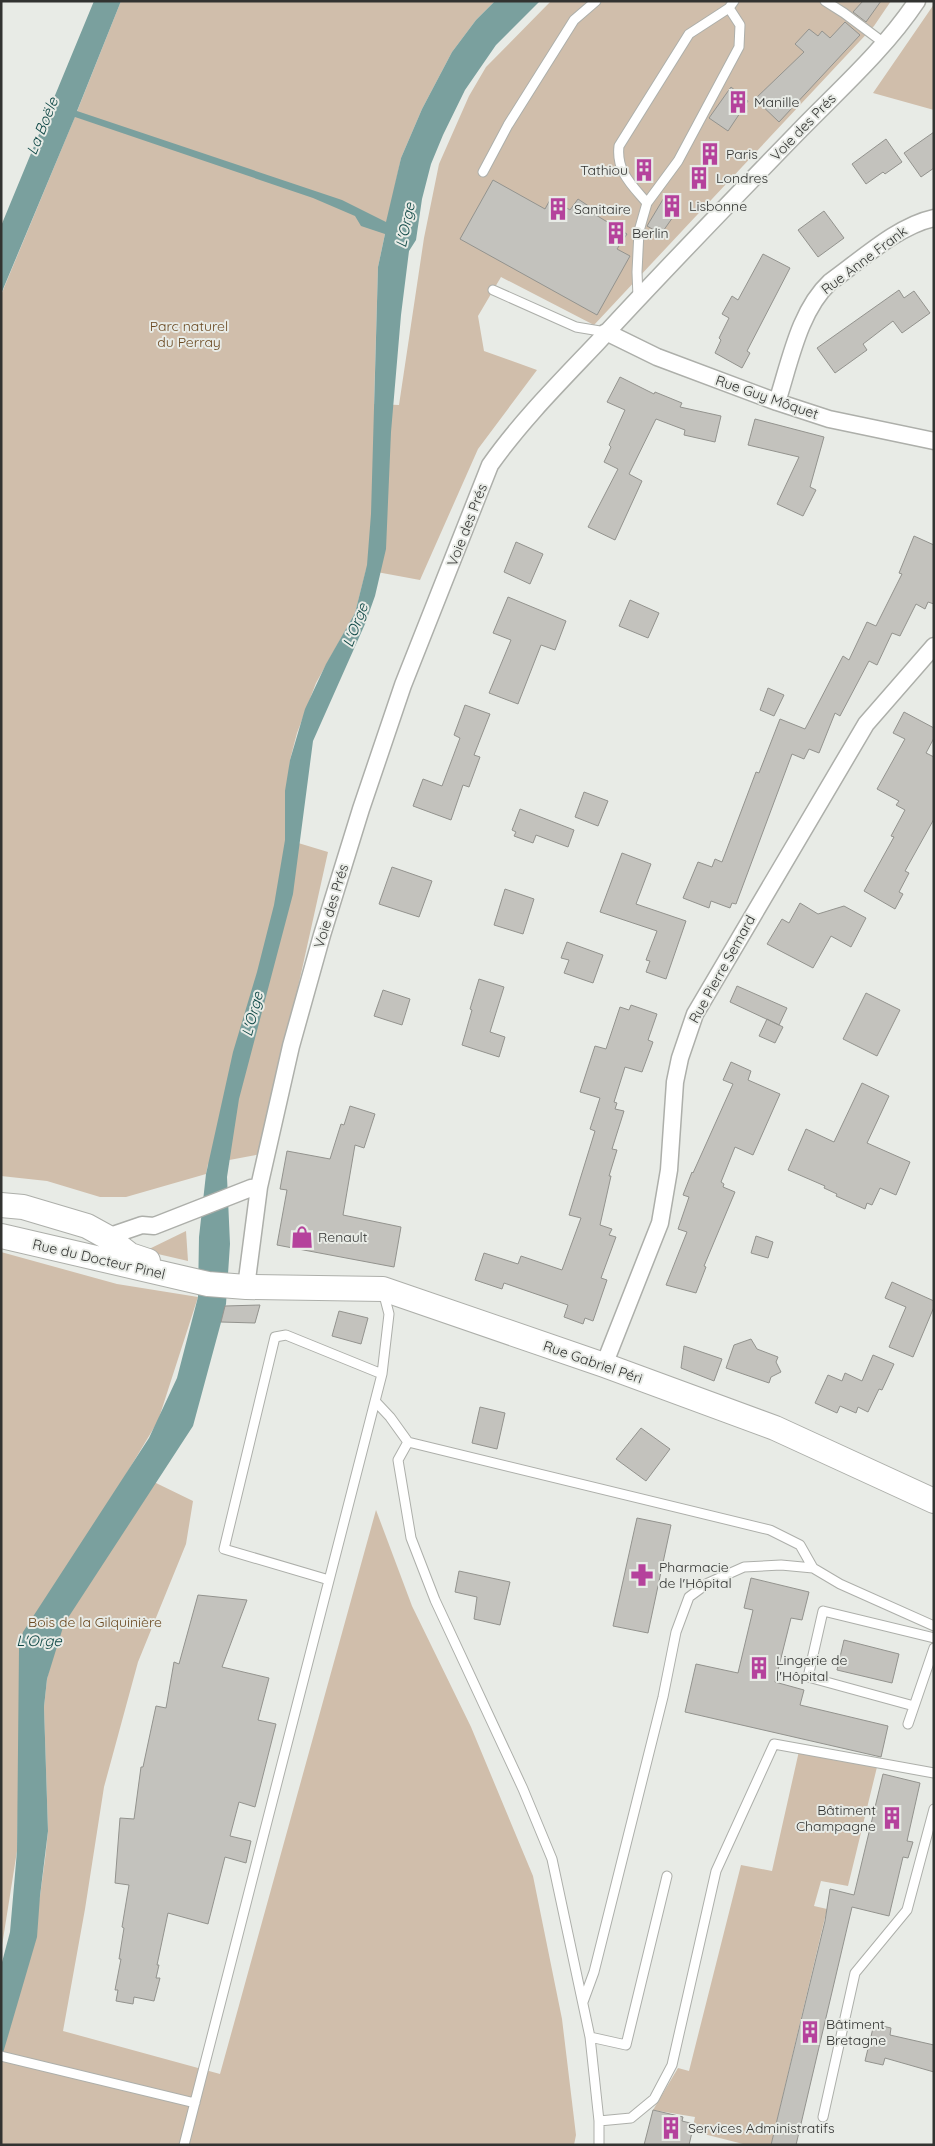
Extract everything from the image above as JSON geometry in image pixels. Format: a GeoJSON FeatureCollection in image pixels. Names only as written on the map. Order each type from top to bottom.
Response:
{"type":"FeatureCollection","features":[{"type":"Feature","properties":{"kind":"main road","name":"Rue du Docteur Pinel"},"geometry":{"type":"LineString","coordinates":[[1,1205],[23,1207],[87,1226],[111,1240],[130,1255],[154,1262],[189,1280]]}},
{"type":"Feature","properties":{"kind":"main road","name":"Rue du Docteur Pinel"},"geometry":{"type":"LineString","coordinates":[[1,1236],[189,1280],[242,1287]]}},
{"type":"Feature","properties":{"kind":"main road","name":"Rue Gabriel Péri"},"geometry":{"type":"LineString","coordinates":[[242,1287],[383,1289],[604,1365],[776,1428],[934,1501]]}},
{"type":"Feature","properties":{"kind":"street","name":"Voie des Prés"},"geometry":{"type":"LineString","coordinates":[[242,1287],[255,1187],[322,935],[361,809],[403,685],[490,465],[503,446],[534,410],[638,297],[884,43],[908,15],[917,1]]}},
{"type":"Feature","properties":{"kind":"street","name":"Rue Anne Frank"},"geometry":{"type":"LineString","coordinates":[[778,402],[806,316],[819,292],[905,228],[919,221],[934,218]]}},
{"type":"Feature","properties":{"kind":"street","name":"Rue Guy Môquet"},"geometry":{"type":"LineString","coordinates":[[606,332],[657,358],[829,419],[934,441]]}},
{"type":"Feature","properties":{"kind":"street","name":"Rue Pierre Semard"},"geometry":{"type":"LineString","coordinates":[[604,1365],[660,1223],[670,1170],[675,1082],[694,1014],[866,724],[934,646]]}},
{"type":"Feature","properties":{"kind":"street"},"geometry":{"type":"LineString","coordinates":[[86,1256],[111,1240],[145,1234],[154,1226],[255,1187]]}},
{"type":"Feature","properties":{"kind":"lane"},"geometry":{"type":"LineString","coordinates":[[483,172],[508,125],[574,20],[596,1]]}},
{"type":"Feature","properties":{"kind":"lane"},"geometry":{"type":"LineString","coordinates":[[825,1],[884,43]]}},
{"type":"Feature","properties":{"kind":"lane"},"geometry":{"type":"LineString","coordinates":[[638,297],[636,272],[639,232],[647,203],[678,161],[739,46],[740,26],[732,5],[689,34],[619,146],[618,160],[628,181],[647,203]]}},
{"type":"Feature","properties":{"kind":"lane"},"geometry":{"type":"LineString","coordinates":[[493,290],[576,327],[606,332]]}},
{"type":"Feature","properties":{"kind":"lane"},"geometry":{"type":"LineString","coordinates":[[184,2145],[382,1374],[389,1314],[383,1289]]}},
{"type":"Feature","properties":{"kind":"lane"},"geometry":{"type":"LineString","coordinates":[[329,1580],[224,1549],[275,1337],[286,1335],[382,1374]]}},
{"type":"Feature","properties":{"kind":"lane"},"geometry":{"type":"LineString","coordinates":[[375,1402],[390,1417],[408,1442],[770,1530],[800,1545],[813,1568]]}},
{"type":"Feature","properties":{"kind":"lane"},"geometry":{"type":"LineString","coordinates":[[408,1442],[398,1460],[411,1538],[434,1600],[523,1789],[552,1859],[590,2037],[599,2121],[599,2145]]}},
{"type":"Feature","properties":{"kind":"lane"},"geometry":{"type":"LineString","coordinates":[[583,2002],[594,1972],[663,1697],[676,1632],[689,1598],[708,1583],[744,1567],[781,1565],[813,1568],[840,1584],[934,1626]]}},
{"type":"Feature","properties":{"kind":"lane"},"geometry":{"type":"LineString","coordinates":[[914,1706],[808,1677],[823,1611],[934,1638]]}},
{"type":"Feature","properties":{"kind":"lane"},"geometry":{"type":"LineString","coordinates":[[908,1724],[934,1648]]}},
{"type":"Feature","properties":{"kind":"lane"},"geometry":{"type":"LineString","coordinates":[[599,2121],[630,2118],[654,2099],[672,2065],[716,1871],[774,1744],[934,1773]]}},
{"type":"Feature","properties":{"kind":"lane"},"geometry":{"type":"LineString","coordinates":[[823,2117],[855,1973],[907,1910],[934,1809]]}},
{"type":"Feature","properties":{"kind":"lane"},"geometry":{"type":"LineString","coordinates":[[590,2037],[626,2045],[667,1876]]}},
{"type":"Feature","properties":{"kind":"lane"},"geometry":{"type":"LineString","coordinates":[[1,2056],[195,2103]]}},
{"type":"Feature","properties":{"kind":"green space","name":"Parc naturel du Perray"},"geometry":{"type":"Polygon","coordinates":[[[121,1],[495,1],[476,20],[452,52],[422,109],[401,158],[378,267],[374,404],[399,405],[424,238],[439,164],[469,96],[486,67],[551,1],[891,1],[874,26],[594,325],[501,277],[478,316],[484,351],[537,370],[478,449],[420,580],[366,570],[355,613],[316,683],[297,733],[290,760],[285,839],[328,852],[261,1154],[208,1164],[206,1174],[126,1197],[100,1197],[47,1181],[1,1176],[1,295],[121,1]]]}},
{"type":"Feature","properties":{"kind":"green space"},"geometry":{"type":"Polygon","coordinates":[[[934,4],[934,110],[873,93],[930,10],[934,4]]]}},
{"type":"Feature","properties":{"kind":"green space"},"geometry":{"type":"Polygon","coordinates":[[[186,1231],[188,1261],[145,1251],[186,1231]]]}},
{"type":"Feature","properties":{"kind":"green space","name":"Bois de la Gilquinière"},"geometry":{"type":"Polygon","coordinates":[[[1,1252],[117,1284],[198,1297],[158,1421],[125,1476],[156,1483],[193,1501],[186,1544],[138,1662],[104,1787],[63,2031],[220,2074],[376,1510],[412,1606],[471,1727],[533,1876],[562,2019],[576,2135],[574,2145],[1,2145],[1,2060],[40,1896],[48,1831],[44,1707],[47,1679],[52,1658],[27,1626],[20,1730],[17,1851],[1,1952],[1,1252]]]}},
{"type":"Feature","properties":{"kind":"green space"},"geometry":{"type":"Polygon","coordinates":[[[799,1751],[877,1767],[848,1886],[821,1881],[814,1906],[827,1909],[771,2145],[747,2145],[692,2131],[695,2117],[653,2110],[678,2068],[689,2071],[741,1865],[772,1871],[799,1751]]]}},
{"type":"Feature","properties":{"kind":"water","name":"L'Orge"},"geometry":{"type":"Polygon","coordinates":[[[94,1],[121,1],[77,111],[342,200],[386,222],[401,158],[422,109],[452,52],[476,20],[495,1],[540,1],[496,45],[465,90],[431,164],[422,199],[416,240],[409,251],[401,315],[391,432],[386,549],[375,596],[365,624],[313,741],[293,894],[239,1099],[227,1177],[230,1244],[226,1304],[193,1426],[64,1624],[47,1679],[44,1707],[48,1831],[37,1937],[1,2060],[1,1966],[10,1932],[17,1851],[19,1648],[23,1632],[149,1438],[177,1378],[198,1297],[199,1237],[206,1174],[233,1052],[257,972],[274,905],[285,840],[285,791],[290,760],[305,709],[326,664],[355,613],[367,565],[371,514],[378,267],[385,234],[361,226],[355,216],[313,198],[75,117],[1,294],[1,226],[94,1]]]}},
{"type":"Feature","properties":{"kind":"building"},"geometry":{"type":"Polygon","coordinates":[[[863,1],[881,1],[866,22],[853,12],[863,1]]]}},
{"type":"Feature","properties":{"kind":"building"},"geometry":{"type":"Polygon","coordinates":[[[845,22],[860,35],[779,122],[755,99],[804,52],[795,44],[809,29],[818,36],[822,31],[830,38],[845,22]]]}},
{"type":"Feature","properties":{"kind":"building"},"geometry":{"type":"Polygon","coordinates":[[[731,87],[748,101],[728,131],[709,118],[731,87]]]}},
{"type":"Feature","properties":{"kind":"building"},"geometry":{"type":"Polygon","coordinates":[[[934,132],[934,168],[921,177],[904,153],[934,132]]]}},
{"type":"Feature","properties":{"kind":"building"},"geometry":{"type":"Polygon","coordinates":[[[886,139],[902,162],[866,184],[852,164],[886,139]]]}},
{"type":"Feature","properties":{"kind":"building"},"geometry":{"type":"Polygon","coordinates":[[[493,180],[545,209],[551,198],[570,210],[578,199],[593,209],[591,212],[627,234],[617,249],[630,256],[597,315],[460,239],[493,180]]]}},
{"type":"Feature","properties":{"kind":"building"},"geometry":{"type":"Polygon","coordinates":[[[665,196],[680,207],[661,234],[647,226],[665,196]]]}},
{"type":"Feature","properties":{"kind":"building"},"geometry":{"type":"Polygon","coordinates":[[[824,211],[844,238],[818,257],[798,230],[824,211]]]}},
{"type":"Feature","properties":{"kind":"building"},"geometry":{"type":"Polygon","coordinates":[[[763,254],[790,268],[747,351],[750,353],[742,368],[715,353],[721,340],[719,338],[729,318],[722,314],[732,296],[738,300],[763,254]]]}},
{"type":"Feature","properties":{"kind":"building"},"geometry":{"type":"Polygon","coordinates":[[[899,290],[904,298],[914,291],[930,313],[902,333],[893,321],[863,344],[867,350],[835,373],[817,348],[899,290]]]}},
{"type":"Feature","properties":{"kind":"building"},"geometry":{"type":"Polygon","coordinates":[[[620,377],[654,394],[655,392],[682,403],[680,407],[721,416],[715,442],[684,435],[685,430],[656,419],[629,474],[642,481],[615,540],[588,527],[618,469],[604,462],[611,447],[609,445],[625,410],[607,402],[620,377]]]}},
{"type":"Feature","properties":{"kind":"building"},"geometry":{"type":"Polygon","coordinates":[[[755,419],[824,437],[810,487],[816,490],[803,516],[777,504],[799,457],[748,445],[755,419]]]}},
{"type":"Feature","properties":{"kind":"building"},"geometry":{"type":"Polygon","coordinates":[[[914,536],[934,545],[934,604],[928,602],[925,609],[916,604],[900,636],[892,633],[877,665],[869,661],[840,716],[835,713],[819,753],[809,749],[804,759],[792,754],[736,904],[732,903],[730,908],[711,901],[709,908],[683,898],[698,862],[712,867],[715,859],[722,862],[756,772],[759,773],[780,719],[805,729],[843,656],[849,660],[867,622],[876,626],[902,574],[899,573],[914,536]]]}},
{"type":"Feature","properties":{"kind":"building"},"geometry":{"type":"Polygon","coordinates":[[[516,542],[543,554],[530,584],[504,572],[516,542]]]}},
{"type":"Feature","properties":{"kind":"building"},"geometry":{"type":"Polygon","coordinates":[[[508,597],[566,621],[555,650],[541,645],[518,704],[489,693],[511,640],[493,633],[508,597]]]}},
{"type":"Feature","properties":{"kind":"building"},"geometry":{"type":"Polygon","coordinates":[[[630,600],[659,613],[648,638],[619,626],[630,600]]]}},
{"type":"Feature","properties":{"kind":"building"},"geometry":{"type":"Polygon","coordinates":[[[768,688],[784,695],[774,716],[760,710],[768,688]]]}},
{"type":"Feature","properties":{"kind":"building"},"geometry":{"type":"Polygon","coordinates":[[[465,705],[490,714],[474,755],[480,757],[469,787],[463,785],[451,820],[413,806],[423,779],[442,786],[460,738],[454,735],[465,705]]]}},
{"type":"Feature","properties":{"kind":"building"},"geometry":{"type":"Polygon","coordinates":[[[904,712],[934,728],[934,738],[926,753],[934,757],[934,819],[905,871],[909,873],[899,892],[903,894],[895,909],[864,891],[894,837],[891,836],[905,810],[896,805],[899,801],[877,789],[905,739],[893,733],[904,712]]]}},
{"type":"Feature","properties":{"kind":"building"},"geometry":{"type":"Polygon","coordinates":[[[584,792],[608,801],[598,826],[575,817],[584,792]]]}},
{"type":"Feature","properties":{"kind":"building"},"geometry":{"type":"Polygon","coordinates":[[[520,809],[574,830],[568,847],[536,835],[533,843],[514,836],[516,832],[512,830],[520,809]]]}},
{"type":"Feature","properties":{"kind":"building"},"geometry":{"type":"Polygon","coordinates":[[[622,853],[651,864],[636,904],[686,921],[666,979],[646,972],[650,961],[646,960],[657,931],[600,912],[622,853]]]}},
{"type":"Feature","properties":{"kind":"building"},"geometry":{"type":"Polygon","coordinates":[[[392,867],[432,881],[419,917],[379,904],[392,867]]]}},
{"type":"Feature","properties":{"kind":"building"},"geometry":{"type":"Polygon","coordinates":[[[505,889],[534,899],[523,934],[494,925],[505,889]]]}},
{"type":"Feature","properties":{"kind":"building"},"geometry":{"type":"Polygon","coordinates":[[[800,903],[818,914],[844,906],[866,918],[851,947],[831,936],[813,968],[767,944],[782,919],[789,923],[800,903]]]}},
{"type":"Feature","properties":{"kind":"building"},"geometry":{"type":"Polygon","coordinates":[[[567,942],[603,955],[593,983],[564,973],[569,960],[561,958],[567,942]]]}},
{"type":"Feature","properties":{"kind":"building"},"geometry":{"type":"Polygon","coordinates":[[[479,979],[504,987],[490,1032],[505,1037],[499,1057],[462,1045],[479,979]]]}},
{"type":"Feature","properties":{"kind":"building"},"geometry":{"type":"Polygon","coordinates":[[[737,986],[787,1008],[779,1025],[730,1002],[737,986]]]}},
{"type":"Feature","properties":{"kind":"building"},"geometry":{"type":"Polygon","coordinates":[[[383,990],[410,999],[402,1025],[374,1016],[383,990]]]}},
{"type":"Feature","properties":{"kind":"building"},"geometry":{"type":"Polygon","coordinates":[[[866,993],[900,1010],[877,1056],[843,1039],[866,993]]]}},
{"type":"Feature","properties":{"kind":"building"},"geometry":{"type":"Polygon","coordinates":[[[631,1005],[657,1014],[648,1040],[653,1042],[642,1072],[625,1067],[614,1102],[617,1103],[615,1109],[624,1111],[612,1149],[617,1150],[609,1176],[611,1176],[600,1225],[612,1229],[609,1235],[616,1237],[601,1278],[607,1280],[593,1321],[585,1318],[583,1324],[564,1317],[568,1305],[504,1283],[502,1289],[475,1280],[484,1253],[518,1264],[521,1256],[562,1270],[581,1218],[569,1215],[595,1131],[590,1129],[600,1098],[580,1092],[595,1046],[606,1049],[620,1007],[629,1010],[631,1005]]]}},
{"type":"Feature","properties":{"kind":"building"},"geometry":{"type":"Polygon","coordinates":[[[767,1019],[783,1027],[775,1043],[759,1036],[767,1019]]]}},
{"type":"Feature","properties":{"kind":"building"},"geometry":{"type":"Polygon","coordinates":[[[731,1062],[751,1071],[748,1080],[780,1094],[753,1155],[735,1147],[721,1182],[724,1184],[723,1187],[735,1192],[704,1266],[706,1267],[696,1293],[666,1285],[687,1232],[678,1229],[689,1197],[683,1195],[733,1084],[723,1080],[731,1062]]]}},
{"type":"Feature","properties":{"kind":"building"},"geometry":{"type":"Polygon","coordinates":[[[862,1083],[889,1096],[867,1143],[910,1162],[896,1195],[880,1188],[872,1205],[867,1203],[865,1209],[836,1196],[837,1194],[824,1188],[825,1186],[788,1170],[806,1129],[834,1142],[862,1083]]]}},
{"type":"Feature","properties":{"kind":"building"},"geometry":{"type":"Polygon","coordinates":[[[350,1106],[375,1114],[364,1148],[355,1145],[343,1215],[401,1227],[394,1267],[277,1245],[287,1190],[280,1189],[287,1151],[330,1159],[341,1124],[344,1125],[350,1106]]]}},
{"type":"Feature","properties":{"kind":"building"},"geometry":{"type":"Polygon","coordinates":[[[756,1236],[773,1242],[768,1258],[751,1253],[756,1236]]]}},
{"type":"Feature","properties":{"kind":"building"},"geometry":{"type":"Polygon","coordinates":[[[892,1282],[934,1301],[934,1307],[913,1357],[889,1347],[906,1307],[885,1298],[892,1282]]]}},
{"type":"Feature","properties":{"kind":"building"},"geometry":{"type":"Polygon","coordinates":[[[260,1305],[255,1323],[221,1322],[225,1306],[260,1305]]]}},
{"type":"Feature","properties":{"kind":"building"},"geometry":{"type":"Polygon","coordinates":[[[339,1311],[368,1318],[361,1344],[332,1336],[339,1311]]]}},
{"type":"Feature","properties":{"kind":"building"},"geometry":{"type":"Polygon","coordinates":[[[751,1339],[757,1349],[778,1357],[776,1362],[781,1372],[771,1377],[769,1383],[726,1368],[734,1345],[751,1339]]]}},
{"type":"Feature","properties":{"kind":"building"},"geometry":{"type":"Polygon","coordinates":[[[684,1346],[722,1359],[714,1381],[681,1368],[684,1346]]]}},
{"type":"Feature","properties":{"kind":"building"},"geometry":{"type":"Polygon","coordinates":[[[873,1355],[894,1364],[882,1390],[879,1389],[868,1412],[858,1407],[856,1413],[840,1406],[837,1413],[815,1403],[828,1375],[842,1381],[845,1373],[862,1381],[873,1355]]]}},
{"type":"Feature","properties":{"kind":"building"},"geometry":{"type":"Polygon","coordinates":[[[480,1407],[505,1413],[497,1449],[472,1443],[480,1407]]]}},
{"type":"Feature","properties":{"kind":"building"},"geometry":{"type":"Polygon","coordinates":[[[641,1428],[670,1449],[646,1481],[616,1459],[641,1428]]]}},
{"type":"Feature","properties":{"kind":"building","name":"Pharmacie de l'Hôpital"},"geometry":{"type":"Polygon","coordinates":[[[637,1518],[671,1525],[648,1633],[613,1626],[637,1518]]]}},
{"type":"Feature","properties":{"kind":"building"},"geometry":{"type":"Polygon","coordinates":[[[459,1571],[510,1582],[500,1625],[474,1619],[477,1597],[455,1592],[459,1571]]]}},
{"type":"Feature","properties":{"kind":"building","name":"Lingerie de l'Hôpital"},"geometry":{"type":"Polygon","coordinates":[[[751,1578],[809,1592],[802,1620],[791,1618],[775,1682],[804,1690],[800,1705],[888,1726],[881,1757],[685,1712],[696,1664],[738,1673],[753,1610],[744,1608],[751,1578]]]}},
{"type":"Feature","properties":{"kind":"building"},"geometry":{"type":"Polygon","coordinates":[[[198,1595],[247,1600],[222,1667],[269,1678],[258,1720],[276,1724],[255,1807],[239,1802],[230,1836],[251,1841],[246,1863],[225,1857],[208,1924],[168,1913],[157,1965],[159,1965],[156,1978],[160,1978],[154,2001],[134,1997],[133,2004],[116,2001],[118,1990],[115,1990],[124,1928],[122,1927],[129,1885],[115,1883],[120,1818],[134,1819],[141,1767],[143,1767],[156,1706],[166,1708],[174,1662],[179,1664],[198,1595]]]}},
{"type":"Feature","properties":{"kind":"building"},"geometry":{"type":"Polygon","coordinates":[[[844,1640],[899,1654],[892,1683],[837,1670],[844,1640]]]}},
{"type":"Feature","properties":{"kind":"building"},"geometry":{"type":"Polygon","coordinates":[[[883,1774],[920,1783],[907,1841],[913,1842],[908,1858],[903,1857],[889,1916],[852,1907],[796,2145],[771,2145],[825,1921],[830,1889],[854,1895],[883,1774]]]}},
{"type":"Feature","properties":{"kind":"building"},"geometry":{"type":"Polygon","coordinates":[[[874,2024],[891,2028],[890,2035],[934,2045],[934,2072],[885,2058],[883,2065],[865,2061],[874,2024]]]}},
{"type":"Feature","properties":{"kind":"building","name":"Services Administratifs"},"geometry":{"type":"Polygon","coordinates":[[[653,2110],[683,2117],[682,2121],[694,2124],[689,2145],[644,2145],[653,2110]]]}},
{"type":"Feature","properties":{"kind":"place","name":"Manille"},"geometry":{"type":"Point","coordinates":[738,102]}},
{"type":"Feature","properties":{"kind":"place","name":"Paris"},"geometry":{"type":"Point","coordinates":[710,154]}},
{"type":"Feature","properties":{"kind":"place","name":"Tathiou"},"geometry":{"type":"Point","coordinates":[644,170]}},
{"type":"Feature","properties":{"kind":"place","name":"Londres"},"geometry":{"type":"Point","coordinates":[699,178]}},
{"type":"Feature","properties":{"kind":"place","name":"Lisbonne"},"geometry":{"type":"Point","coordinates":[672,206]}},
{"type":"Feature","properties":{"kind":"place","name":"Sanitaire"},"geometry":{"type":"Point","coordinates":[558,209]}},
{"type":"Feature","properties":{"kind":"place","name":"Berlin"},"geometry":{"type":"Point","coordinates":[616,233]}},
{"type":"Feature","properties":{"kind":"place","name":"Renault"},"geometry":{"type":"Point","coordinates":[302,1237]}},
{"type":"Feature","properties":{"kind":"place","name":"Pharmacie de l'Hôpital"},"geometry":{"type":"Point","coordinates":[642,1575]}},
{"type":"Feature","properties":{"kind":"place","name":"Lingerie de l'Hôpital"},"geometry":{"type":"Point","coordinates":[759,1668]}},
{"type":"Feature","properties":{"kind":"place","name":"Bâtiment Champagne"},"geometry":{"type":"Point","coordinates":[892,1818]}},
{"type":"Feature","properties":{"kind":"place","name":"Bâtiment Bretagne"},"geometry":{"type":"Point","coordinates":[810,2032]}},
{"type":"Feature","properties":{"kind":"place","name":"Services Administratifs"},"geometry":{"type":"Point","coordinates":[671,2128]}},
{"type":"Feature","properties":{"kind":"water label","name":"La Boële"},"geometry":{"type":"Point","coordinates":[42,126]}}]}
